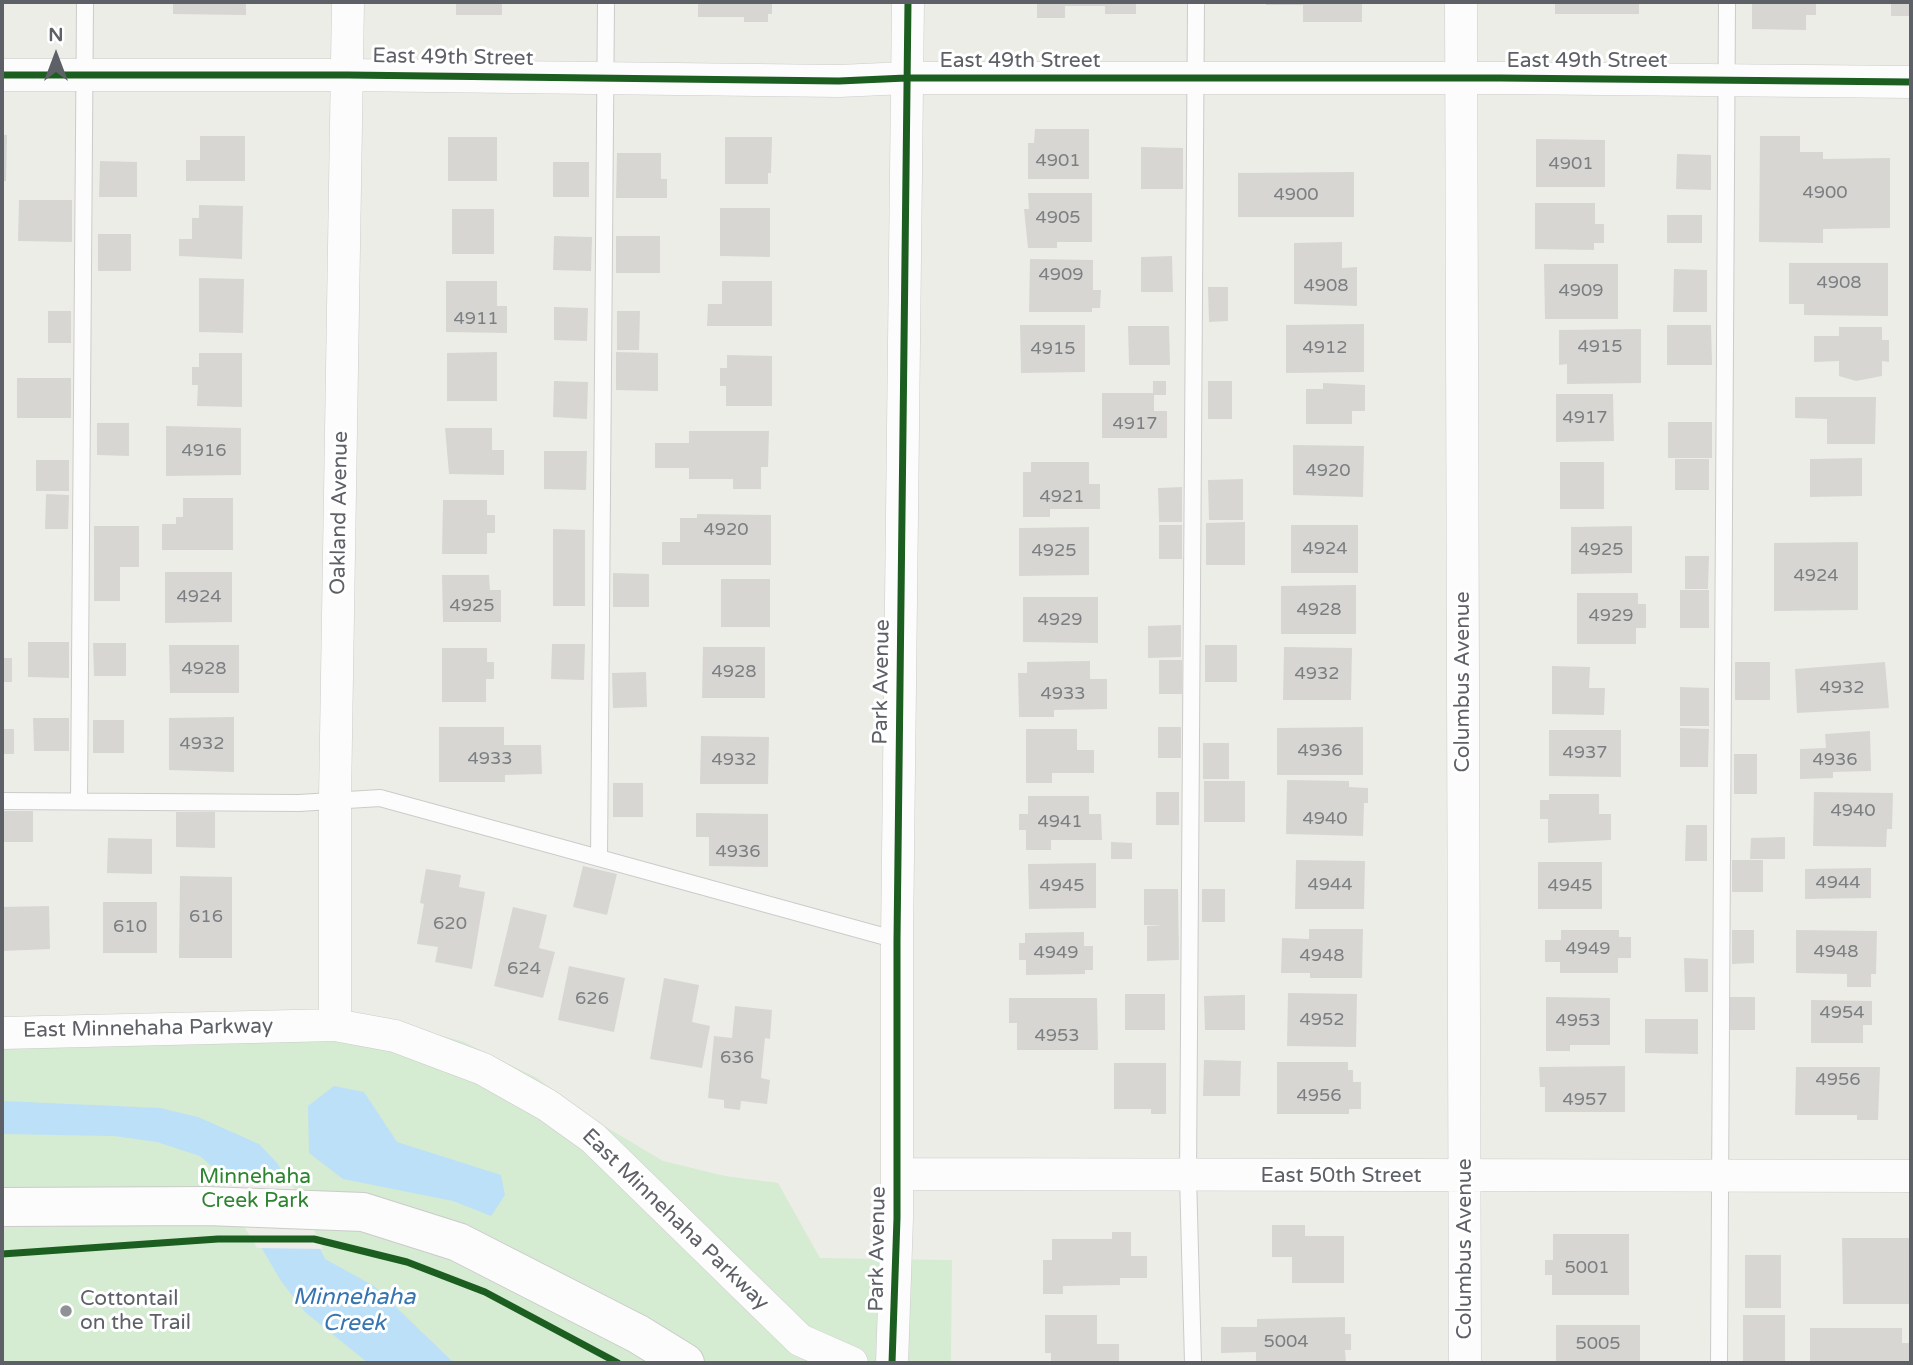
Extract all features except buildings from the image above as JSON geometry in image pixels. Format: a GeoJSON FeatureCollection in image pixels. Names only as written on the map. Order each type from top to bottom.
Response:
{"type":"FeatureCollection","features":[{"type":"Feature","properties":{"kind":"street","name":"Oakland Avenue"},"geometry":{"type":"LineString","coordinates":[[335,1025],[335,798],[348,2]]}},
{"type":"Feature","properties":{"kind":"street","name":"Park Avenue"},"geometry":{"type":"LineString","coordinates":[[892,1363],[897,1174],[897,940],[908,2]]}},
{"type":"Feature","properties":{"kind":"street","name":"Columbus Avenue"},"geometry":{"type":"LineString","coordinates":[[1461,2],[1465,1363]]}},
{"type":"Feature","properties":{"kind":"street","name":"East 49th Street"},"geometry":{"type":"LineString","coordinates":[[2,75],[348,75],[839,81],[906,78],[1460,78],[1911,82]]}},
{"type":"Feature","properties":{"kind":"street","name":"East Minnehaha Parkway"},"geometry":{"type":"LineString","coordinates":[[2,1032],[335,1025],[407,1040],[483,1069],[547,1105],[593,1138],[800,1340],[852,1363]]}},
{"type":"Feature","properties":{"kind":"street","name":"East 50th Street"},"geometry":{"type":"LineString","coordinates":[[897,1174],[1911,1176]]}},
{"type":"Feature","properties":{"kind":"street"},"geometry":{"type":"LineString","coordinates":[[2,1207],[207,1206],[363,1212],[458,1242],[638,1334],[685,1363]]}},
{"type":"Feature","properties":{"kind":"lane"},"geometry":{"type":"LineString","coordinates":[[79,802],[85,2]]}},
{"type":"Feature","properties":{"kind":"lane"},"geometry":{"type":"LineString","coordinates":[[599,858],[606,2]]}},
{"type":"Feature","properties":{"kind":"lane"},"geometry":{"type":"LineString","coordinates":[[1193,1363],[1188,1175],[1196,2]]}},
{"type":"Feature","properties":{"kind":"lane"},"geometry":{"type":"LineString","coordinates":[[1719,1363],[1727,2]]}},
{"type":"Feature","properties":{"kind":"lane"},"geometry":{"type":"LineString","coordinates":[[2,801],[299,803],[335,798],[380,798],[897,940]]}},
{"type":"Feature","properties":{"kind":"green space","name":"Minnehaha Creek Park"},"geometry":{"type":"Polygon","coordinates":[[[2,1017],[394,1022],[464,1042],[537,1078],[596,1121],[663,1161],[725,1176],[778,1183],[820,1258],[952,1260],[951,1363],[2,1363],[2,1017]]]}},
{"type":"Feature","properties":{"kind":"water"},"geometry":{"type":"Polygon","coordinates":[[[334,1086],[364,1092],[397,1142],[501,1175],[505,1195],[491,1216],[453,1201],[343,1179],[309,1153],[308,1106],[334,1086]]]}},
{"type":"Feature","properties":{"kind":"water","name":"Minnehaha Creek"},"geometry":{"type":"Polygon","coordinates":[[[2,1101],[160,1108],[198,1117],[259,1144],[278,1164],[325,1259],[374,1286],[454,1363],[368,1363],[305,1312],[281,1281],[216,1170],[200,1156],[157,1142],[114,1136],[2,1134],[2,1101]]]}},
{"type":"Feature","properties":{"kind":"pier"},"geometry":{"type":"Polygon","coordinates":[[[211,1171],[286,1171],[323,1249],[257,1248],[211,1171]]]}},
{"type":"Feature","properties":{"kind":"cycle path"},"geometry":{"type":"LineString","coordinates":[[892,1363],[897,1218],[897,940],[908,2]]}},
{"type":"Feature","properties":{"kind":"cycle path"},"geometry":{"type":"LineString","coordinates":[[2,75],[348,75],[839,81],[906,78],[1500,78],[1911,82]]}},
{"type":"Feature","properties":{"kind":"cycle path"},"geometry":{"type":"LineString","coordinates":[[2,1254],[218,1239],[314,1239],[407,1262],[485,1292],[618,1363]]}},
{"type":"Feature","properties":{"kind":"place","name":"Cottontail on the Trail"},"geometry":{"type":"Point","coordinates":[66,1311]}}]}
